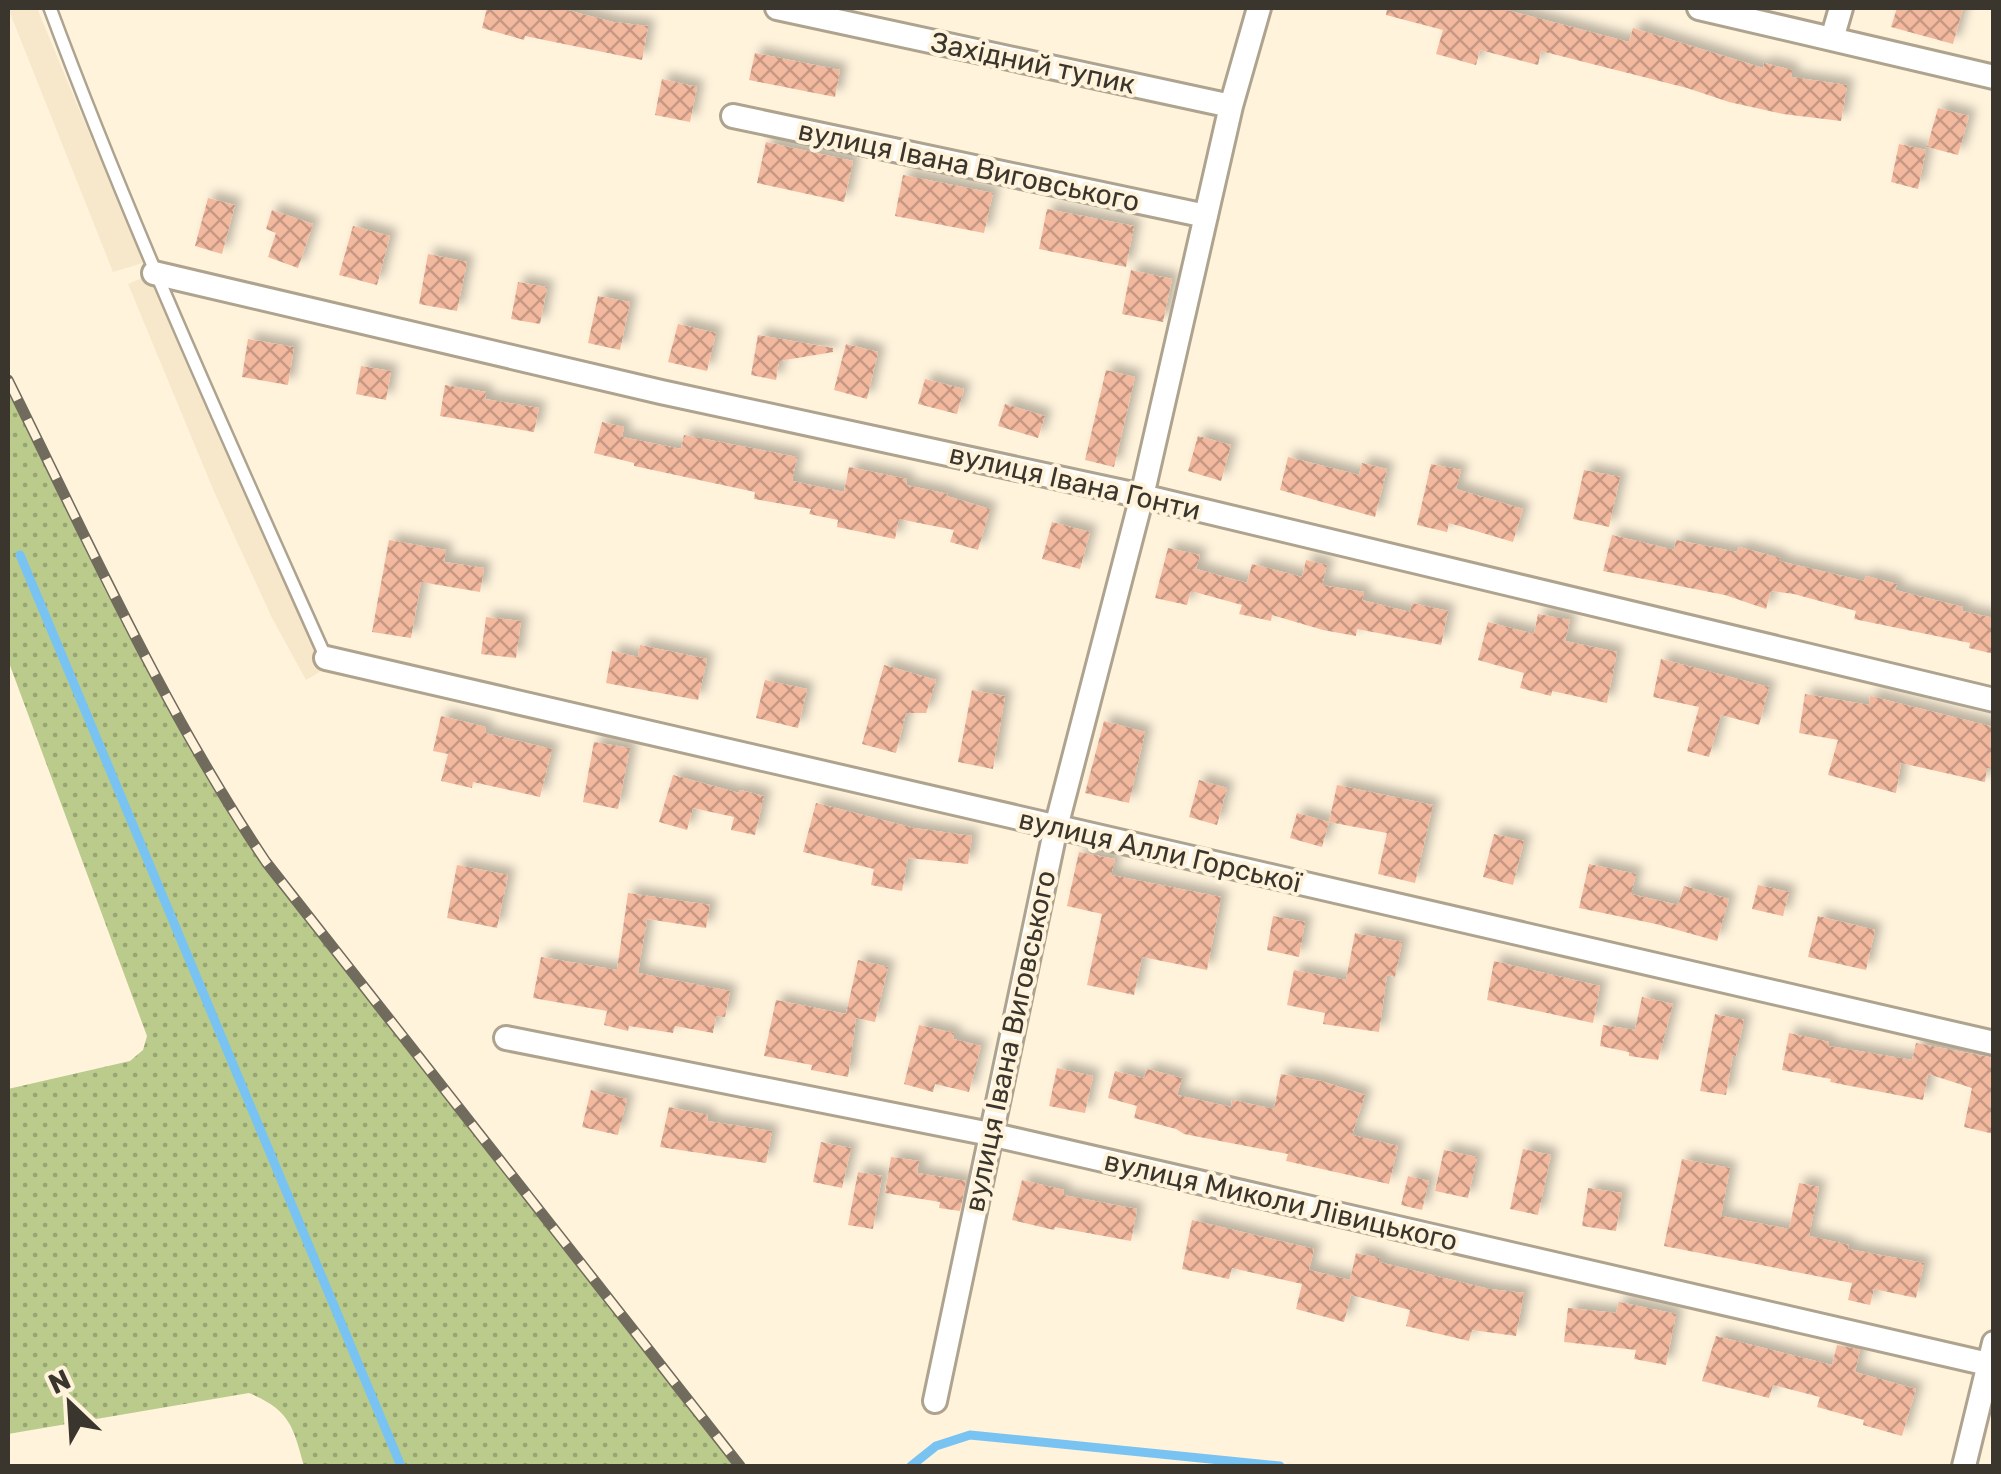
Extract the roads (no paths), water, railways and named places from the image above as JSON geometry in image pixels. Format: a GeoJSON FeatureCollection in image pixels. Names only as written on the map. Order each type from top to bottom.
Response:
{"type":"FeatureCollection","features":[{"type":"Feature","properties":{"kind":"street","name":"Західний тупик"},"geometry":{"type":"LineString","coordinates":[[777,8],[1231,106]]}},
{"type":"Feature","properties":{"kind":"street","name":"вулиця Івана Виговського"},"geometry":{"type":"LineString","coordinates":[[936,1402],[1056,826],[1142,496],[1231,106],[1259,8]]}},
{"type":"Feature","properties":{"kind":"street"},"geometry":{"type":"LineString","coordinates":[[1699,8],[1994,77]]}},
{"type":"Feature","properties":{"kind":"street"},"geometry":{"type":"LineString","coordinates":[[1832,39],[1841,8]]}},
{"type":"Feature","properties":{"kind":"street","name":"вулиця Івана Виговського"},"geometry":{"type":"LineString","coordinates":[[733,116],[1206,216]]}},
{"type":"Feature","properties":{"kind":"street","name":"вулиця Івана Гонти"},"geometry":{"type":"LineString","coordinates":[[154,273],[662,392],[1142,496],[1994,700]]}},
{"type":"Feature","properties":{"kind":"street","name":"вулиця Алли Горської"},"geometry":{"type":"LineString","coordinates":[[326,658],[1994,1043]]}},
{"type":"Feature","properties":{"kind":"street","name":"вулиця Миколи Лівицького"},"geometry":{"type":"LineString","coordinates":[[506,1038],[572,1048],[990,1134],[1991,1353]]}},
{"type":"Feature","properties":{"kind":"street"},"geometry":{"type":"LineString","coordinates":[[1964,1466],[1991,1353]]}},
{"type":"Feature","properties":{"kind":"lane"},"geometry":{"type":"LineString","coordinates":[[50,8],[154,273],[326,658]]}},
{"type":"Feature","properties":{"kind":"waterway"},"geometry":{"type":"LineString","coordinates":[[20,555],[401,1466]]}},
{"type":"Feature","properties":{"kind":"waterway"},"geometry":{"type":"LineString","coordinates":[[911,1466],[936,1446],[970,1435],[1280,1466]]}},
{"type":"Feature","properties":{"kind":"railway"},"geometry":{"type":"LineString","coordinates":[[8,380],[161,686],[266,862],[740,1466]]}}]}
